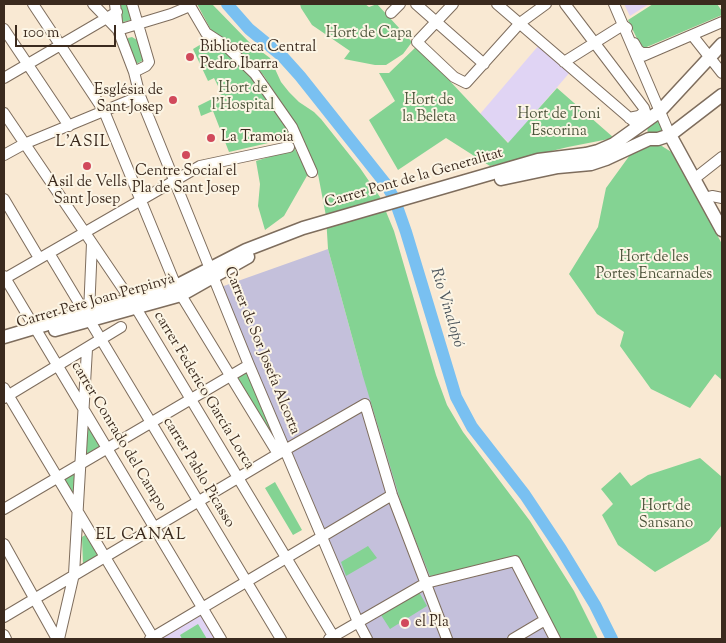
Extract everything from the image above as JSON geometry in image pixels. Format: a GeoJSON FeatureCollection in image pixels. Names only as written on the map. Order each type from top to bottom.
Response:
{"type":"FeatureCollection","features":[{"type":"Feature","properties":{"kind":"main road","name":"Carrer Pont de la Generalitat"},"geometry":{"type":"LineString","coordinates":[[304,232],[485,179],[538,160],[586,154],[614,144],[660,111],[722,44]]}},
{"type":"Feature","properties":{"kind":"main road"},"geometry":{"type":"LineString","coordinates":[[722,94],[670,135],[722,230]]}},
{"type":"Feature","properties":{"kind":"main road"},"geometry":{"type":"LineString","coordinates":[[644,123],[643,130],[649,139]]}},
{"type":"Feature","properties":{"kind":"main road","name":"Carrer Pont de la Generalitat"},"geometry":{"type":"LineString","coordinates":[[485,179],[558,166],[591,164],[606,160],[649,139],[658,139],[670,135]]}},
{"type":"Feature","properties":{"kind":"main road","name":"Carrer Pere Joan Perpinyà"},"geometry":{"type":"LineString","coordinates":[[4,337],[37,331],[179,290],[212,272],[304,232]]}},
{"type":"Feature","properties":{"kind":"main road","name":"Carrer Pere Joan Perpinyà"},"geometry":{"type":"LineString","coordinates":[[4,346],[37,331]]}},
{"type":"Feature","properties":{"kind":"street"},"geometry":{"type":"LineString","coordinates":[[33,4],[104,111],[179,290],[230,376],[282,452]]}},
{"type":"Feature","properties":{"kind":"street"},"geometry":{"type":"LineString","coordinates":[[93,4],[118,30]]}},
{"type":"Feature","properties":{"kind":"street"},"geometry":{"type":"LineString","coordinates":[[132,4],[149,62],[146,66],[134,72]]}},
{"type":"Feature","properties":{"kind":"street"},"geometry":{"type":"LineString","coordinates":[[391,13],[400,4]]}},
{"type":"Feature","properties":{"kind":"street"},"geometry":{"type":"LineString","coordinates":[[416,4],[484,64]]}},
{"type":"Feature","properties":{"kind":"street"},"geometry":{"type":"LineString","coordinates":[[453,4],[417,42],[454,77],[466,83],[520,23],[546,4]]}},
{"type":"Feature","properties":{"kind":"street"},"geometry":{"type":"LineString","coordinates":[[497,4],[629,118],[638,124],[644,123]]}},
{"type":"Feature","properties":{"kind":"street"},"geometry":{"type":"LineString","coordinates":[[565,4],[644,108],[645,111],[639,116],[629,118]]}},
{"type":"Feature","properties":{"kind":"street"},"geometry":{"type":"LineString","coordinates":[[614,4],[670,135]]}},
{"type":"Feature","properties":{"kind":"street"},"geometry":{"type":"LineString","coordinates":[[118,30],[138,24],[170,9],[189,5],[206,33],[226,46],[255,74],[292,127],[312,172]]}},
{"type":"Feature","properties":{"kind":"street"},"geometry":{"type":"LineString","coordinates":[[4,78],[107,18],[116,8]]}},
{"type":"Feature","properties":{"kind":"street"},"geometry":{"type":"LineString","coordinates":[[116,8],[118,30]]}},
{"type":"Feature","properties":{"kind":"street"},"geometry":{"type":"LineString","coordinates":[[637,58],[722,22]]}},
{"type":"Feature","properties":{"kind":"street"},"geometry":{"type":"LineString","coordinates":[[564,62],[623,25]]}},
{"type":"Feature","properties":{"kind":"street"},"geometry":{"type":"LineString","coordinates":[[623,25],[628,29],[638,50],[642,53],[649,53]]}},
{"type":"Feature","properties":{"kind":"street"},"geometry":{"type":"LineString","coordinates":[[4,29],[69,126]]}},
{"type":"Feature","properties":{"kind":"street","name":"Carrer de Sor Josefa Alcorta"},"geometry":{"type":"LineString","coordinates":[[118,30],[134,72],[140,96],[212,272],[282,452],[367,639]]}},
{"type":"Feature","properties":{"kind":"street"},"geometry":{"type":"LineString","coordinates":[[692,35],[722,73]]}},
{"type":"Feature","properties":{"kind":"street"},"geometry":{"type":"LineString","coordinates":[[4,156],[24,144],[140,96]]}},
{"type":"Feature","properties":{"kind":"street","name":"carrer Federico García Lorca"},"geometry":{"type":"LineString","coordinates":[[4,113],[134,304],[332,638]]}},
{"type":"Feature","properties":{"kind":"street"},"geometry":{"type":"LineString","coordinates":[[4,278],[200,166],[289,147]]}},
{"type":"Feature","properties":{"kind":"street"},"geometry":{"type":"LineString","coordinates":[[694,179],[722,157]]}},
{"type":"Feature","properties":{"kind":"street"},"geometry":{"type":"LineString","coordinates":[[704,198],[712,196],[722,198]]}},
{"type":"Feature","properties":{"kind":"street"},"geometry":{"type":"LineString","coordinates":[[4,199],[39,258]]}},
{"type":"Feature","properties":{"kind":"street"},"geometry":{"type":"LineString","coordinates":[[88,316],[92,244]]}},
{"type":"Feature","properties":{"kind":"street","name":"carrer Pablo Picasso"},"geometry":{"type":"LineString","coordinates":[[49,253],[281,639]]}},
{"type":"Feature","properties":{"kind":"street","name":"carrer Conrado del Campo"},"geometry":{"type":"LineString","coordinates":[[4,278],[221,639]]}},
{"type":"Feature","properties":{"kind":"street"},"geometry":{"type":"LineString","coordinates":[[122,327],[87,350],[5,394],[78,511],[153,638],[392,495]]}},
{"type":"Feature","properties":{"kind":"street"},"geometry":{"type":"LineString","coordinates":[[58,639],[74,574],[87,350]]}},
{"type":"Feature","properties":{"kind":"street"},"geometry":{"type":"LineString","coordinates":[[4,509],[249,365]]}},
{"type":"Feature","properties":{"kind":"street"},"geometry":{"type":"LineString","coordinates":[[4,617],[365,404],[392,495],[447,639]]}},
{"type":"Feature","properties":{"kind":"street"},"geometry":{"type":"LineString","coordinates":[[4,544],[58,639]]}},
{"type":"Feature","properties":{"kind":"street"},"geometry":{"type":"LineString","coordinates":[[332,638],[426,583],[515,561],[555,639]]}},
{"type":"Feature","properties":{"kind":"street"},"geometry":{"type":"LineString","coordinates":[[513,639],[545,620]]}},
{"type":"Feature","properties":{"kind":"street"},"geometry":{"type":"LineString","coordinates":[[4,635],[6,639]]}},
{"type":"Feature","properties":{"kind":"shaded area"},"geometry":{"type":"Polygon","coordinates":[[[624,4],[649,4],[630,16],[624,4]]]}},
{"type":"Feature","properties":{"kind":"shaded area"},"geometry":{"type":"Polygon","coordinates":[[[539,45],[571,71],[509,143],[480,114],[539,45]]]}},
{"type":"Feature","properties":{"kind":"shaded area"},"geometry":{"type":"Polygon","coordinates":[[[328,249],[362,373],[517,555],[560,639],[367,639],[221,287],[328,249]]]}},
{"type":"Feature","properties":{"kind":"shaded area"},"geometry":{"type":"Polygon","coordinates":[[[200,613],[216,639],[159,639],[200,613]]]}},
{"type":"Feature","properties":{"kind":"green space"},"geometry":{"type":"Polygon","coordinates":[[[118,4],[128,4],[132,17],[131,20],[123,22],[118,4]]]}},
{"type":"Feature","properties":{"kind":"green space"},"geometry":{"type":"Polygon","coordinates":[[[197,4],[212,4],[250,43],[270,58],[281,82],[299,102],[321,119],[360,168],[380,197],[394,231],[436,375],[447,405],[463,432],[530,521],[574,591],[598,639],[560,639],[519,559],[430,576],[403,509],[362,373],[328,249],[326,216],[317,169],[307,154],[294,123],[264,76],[254,64],[211,30],[197,4]]]}},
{"type":"Feature","properties":{"kind":"green space","name":"Hort de Capa"},"geometry":{"type":"Polygon","coordinates":[[[300,4],[365,4],[369,7],[377,4],[412,42],[403,54],[386,65],[375,65],[344,59],[350,51],[312,25],[300,4]]]}},
{"type":"Feature","properties":{"kind":"green space"},"geometry":{"type":"Polygon","coordinates":[[[653,4],[717,4],[722,11],[722,15],[642,49],[628,20],[653,4]]]}},
{"type":"Feature","properties":{"kind":"green space"},"geometry":{"type":"Polygon","coordinates":[[[132,37],[137,40],[144,60],[134,65],[126,41],[132,37]]]}},
{"type":"Feature","properties":{"kind":"green space","name":"Hort de l'Hospital"},"geometry":{"type":"Polygon","coordinates":[[[208,40],[213,42],[250,73],[288,127],[290,138],[229,152],[213,111],[201,116],[198,106],[222,94],[214,78],[208,81],[193,49],[208,40]]]}},
{"type":"Feature","properties":{"kind":"green space","name":"Hort de la Beleta"},"geometry":{"type":"Polygon","coordinates":[[[417,46],[508,143],[557,88],[614,138],[490,166],[446,138],[398,170],[369,120],[395,101],[379,73],[389,73],[417,46]]]}},
{"type":"Feature","properties":{"kind":"green space"},"geometry":{"type":"Polygon","coordinates":[[[655,120],[660,122],[662,132],[648,134],[647,126],[655,120]]]}},
{"type":"Feature","properties":{"kind":"green space","name":"Hort de les Portes Encarnades"},"geometry":{"type":"Polygon","coordinates":[[[657,143],[673,153],[722,244],[722,380],[715,374],[690,408],[651,389],[620,346],[624,332],[597,314],[569,274],[598,227],[606,188],[635,148],[657,143]]]}},
{"type":"Feature","properties":{"kind":"green space"},"geometry":{"type":"Polygon","coordinates":[[[295,149],[308,174],[284,216],[265,230],[258,206],[260,184],[256,161],[295,149]]]}},
{"type":"Feature","properties":{"kind":"green space"},"geometry":{"type":"Polygon","coordinates":[[[248,369],[279,449],[236,377],[248,369]]]}},
{"type":"Feature","properties":{"kind":"green space"},"geometry":{"type":"Polygon","coordinates":[[[87,422],[102,447],[86,456],[86,440],[87,422]]]}},
{"type":"Feature","properties":{"kind":"green space","name":"Hort de Sansano"},"geometry":{"type":"Polygon","coordinates":[[[700,458],[722,477],[722,525],[709,541],[655,572],[618,545],[602,515],[613,504],[601,489],[620,472],[631,486],[648,475],[700,458]]]}},
{"type":"Feature","properties":{"kind":"green space"},"geometry":{"type":"Polygon","coordinates":[[[74,472],[76,474],[75,494],[71,495],[62,479],[74,472]]]}},
{"type":"Feature","properties":{"kind":"green space"},"geometry":{"type":"Polygon","coordinates":[[[275,482],[302,530],[293,535],[265,488],[275,482]]]}},
{"type":"Feature","properties":{"kind":"green space"},"geometry":{"type":"Polygon","coordinates":[[[85,535],[99,556],[83,565],[82,537],[85,535]]]}},
{"type":"Feature","properties":{"kind":"green space"},"geometry":{"type":"Polygon","coordinates":[[[368,546],[377,558],[346,576],[341,562],[368,546]]]}},
{"type":"Feature","properties":{"kind":"green space"},"geometry":{"type":"Polygon","coordinates":[[[419,592],[427,606],[390,629],[381,615],[419,592]]]}},
{"type":"Feature","properties":{"kind":"green space"},"geometry":{"type":"Polygon","coordinates":[[[198,624],[207,639],[182,639],[180,635],[198,624]]]}},
{"type":"Feature","properties":{"kind":"waterway","name":"Río Vinalopó"},"geometry":{"type":"LineString","coordinates":[[227,4],[249,29],[282,56],[300,76],[385,183],[394,198],[406,232],[456,397],[472,427],[525,495],[561,549],[595,605],[612,639]]}},
{"type":"Feature","properties":{"kind":"place","name":"Biblioteca Central Pedro Ibarra"},"geometry":{"type":"Point","coordinates":[190,57]}},
{"type":"Feature","properties":{"kind":"place","name":"Església de Sant Josep"},"geometry":{"type":"Point","coordinates":[173,100]}},
{"type":"Feature","properties":{"kind":"place","name":"La Tramoia"},"geometry":{"type":"Point","coordinates":[211,138]}},
{"type":"Feature","properties":{"kind":"place","name":"Centre Social el Pla de Sant Josep"},"geometry":{"type":"Point","coordinates":[186,155]}},
{"type":"Feature","properties":{"kind":"place","name":"Asil de Vells Sant Josep"},"geometry":{"type":"Point","coordinates":[87,166]}},
{"type":"Feature","properties":{"kind":"place","name":"el Pla"},"geometry":{"type":"Point","coordinates":[405,623]}},
{"type":"Feature","properties":{"kind":"district","name":"L'ASIL"},"geometry":{"type":"Point","coordinates":[83,143]}},
{"type":"Feature","properties":{"kind":"district","name":"EL CANAL"},"geometry":{"type":"Point","coordinates":[141,536]}},
{"type":"Feature","properties":{"kind":"park label","name":"Hort de Toni Escorina"},"geometry":{"type":"Point","coordinates":[559,124]}}]}
